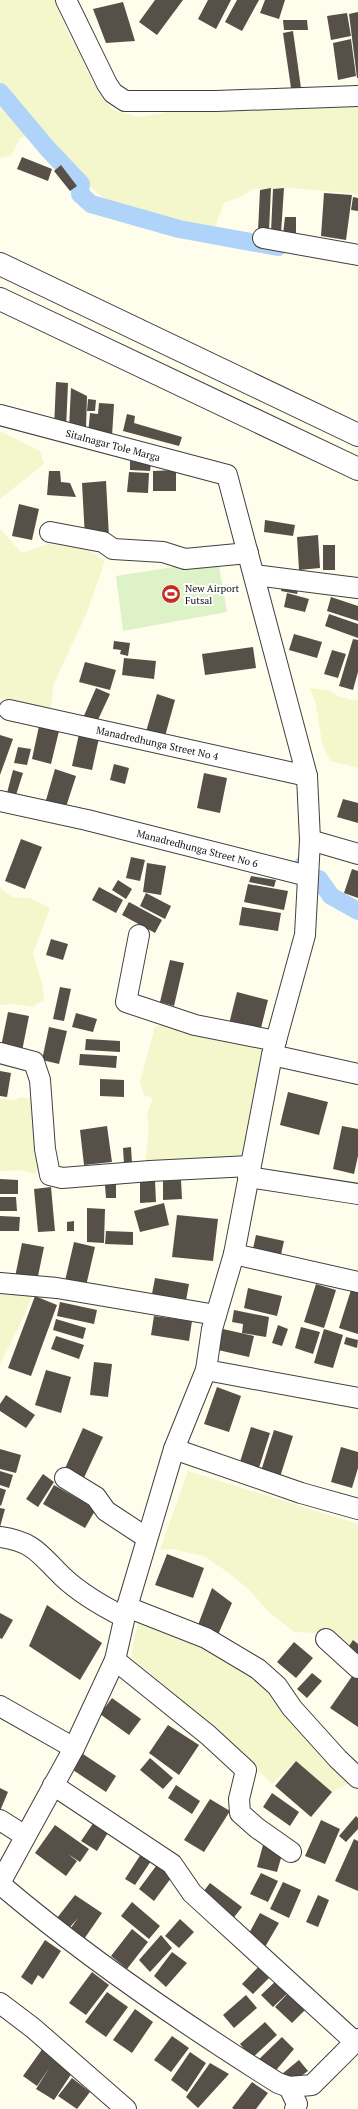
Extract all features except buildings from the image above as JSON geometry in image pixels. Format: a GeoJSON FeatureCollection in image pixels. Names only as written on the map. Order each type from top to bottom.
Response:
{"type":"FeatureCollection","features":[{"type":"Feature","properties":{"kind":"street"},"geometry":{"type":"LineString","coordinates":[[66,0],[107,84],[113,93],[125,101],[216,101],[358,96]]}},
{"type":"Feature","properties":{"kind":"street"},"geometry":{"type":"LineString","coordinates":[[263,238],[358,255]]}},
{"type":"Feature","properties":{"kind":"street"},"geometry":{"type":"LineString","coordinates":[[0,264],[358,435]]}},
{"type":"Feature","properties":{"kind":"street"},"geometry":{"type":"LineString","coordinates":[[0,299],[358,469]]}},
{"type":"Feature","properties":{"kind":"street","name":"Sitalnagar Tole Marga"},"geometry":{"type":"LineString","coordinates":[[0,415],[227,475],[248,553]]}},
{"type":"Feature","properties":{"kind":"street"},"geometry":{"type":"LineString","coordinates":[[50,532],[103,542],[114,549],[163,552],[186,559],[248,553],[307,776],[310,840],[305,935],[274,1048],[234,1254],[216,1315],[206,1370],[174,1449],[126,1612],[115,1660],[74,1748],[53,1785],[25,1836],[0,1884],[46,1923],[126,1983],[205,2037],[278,2083],[289,2087],[312,2085],[356,2040],[192,1893],[172,1864],[53,1785]]}},
{"type":"Feature","properties":{"kind":"street"},"geometry":{"type":"LineString","coordinates":[[254,575],[358,588]]}},
{"type":"Feature","properties":{"kind":"street","name":"Manadredhunga Street No 4"},"geometry":{"type":"LineString","coordinates":[[9,710],[307,776]]}},
{"type":"Feature","properties":{"kind":"street","name":"Manadredhunga Street No 6"},"geometry":{"type":"LineString","coordinates":[[0,801],[87,820],[308,876]]}},
{"type":"Feature","properties":{"kind":"street"},"geometry":{"type":"LineString","coordinates":[[310,840],[358,854]]}},
{"type":"Feature","properties":{"kind":"street"},"geometry":{"type":"LineString","coordinates":[[139,935],[126,1002],[195,1025],[358,1074]]}},
{"type":"Feature","properties":{"kind":"street"},"geometry":{"type":"LineString","coordinates":[[0,1053],[34,1062],[40,1080],[45,1149],[50,1175],[62,1178],[150,1171],[249,1172],[358,1194]]}},
{"type":"Feature","properties":{"kind":"street"},"geometry":{"type":"LineString","coordinates":[[234,1254],[358,1282]]}},
{"type":"Feature","properties":{"kind":"street"},"geometry":{"type":"LineString","coordinates":[[0,1283],[57,1288],[216,1315]]}},
{"type":"Feature","properties":{"kind":"street"},"geometry":{"type":"LineString","coordinates":[[206,1370],[358,1398]]}},
{"type":"Feature","properties":{"kind":"street"},"geometry":{"type":"LineString","coordinates":[[174,1449],[301,1493],[358,1509]]}},
{"type":"Feature","properties":{"kind":"street"},"geometry":{"type":"LineString","coordinates":[[65,1478],[96,1498],[106,1511],[147,1538]]}},
{"type":"Feature","properties":{"kind":"street"},"geometry":{"type":"LineString","coordinates":[[0,1537],[29,1545],[47,1560],[63,1578],[90,1599],[206,1638],[258,1669],[277,1686],[292,1708],[338,1759],[358,1778]]}},
{"type":"Feature","properties":{"kind":"street"},"geometry":{"type":"LineString","coordinates":[[326,1640],[358,1668]]}},
{"type":"Feature","properties":{"kind":"street"},"geometry":{"type":"LineString","coordinates":[[115,1660],[208,1735],[246,1770],[239,1800],[240,1812],[258,1828],[291,1852]]}},
{"type":"Feature","properties":{"kind":"street"},"geometry":{"type":"LineString","coordinates":[[0,1706],[74,1748]]}},
{"type":"Feature","properties":{"kind":"street"},"geometry":{"type":"LineString","coordinates":[[0,1820],[25,1836]]}},
{"type":"Feature","properties":{"kind":"street"},"geometry":{"type":"LineString","coordinates":[[0,2003],[33,2028],[126,2109]]}},
{"type":"Feature","properties":{"kind":"street"},"geometry":{"type":"LineString","coordinates":[[289,2087],[297,2104],[296,2109]]}},
{"type":"Feature","properties":{"kind":"green space"},"geometry":{"type":"Polygon","coordinates":[[[0,0],[55,0],[69,36],[82,55],[87,72],[100,94],[113,110],[139,117],[164,113],[186,107],[358,103],[358,194],[290,188],[253,189],[242,196],[224,203],[214,229],[140,213],[108,202],[67,167],[56,154],[47,148],[35,133],[20,138],[11,156],[0,158],[0,0]]]}},
{"type":"Feature","properties":{"kind":"green space"},"geometry":{"type":"Polygon","coordinates":[[[0,431],[40,451],[44,464],[0,499],[0,431]]]}},
{"type":"Feature","properties":{"kind":"green space"},"geometry":{"type":"Polygon","coordinates":[[[0,529],[22,553],[48,544],[88,550],[105,561],[87,612],[53,686],[51,709],[0,699],[0,529]]]}},
{"type":"Feature","properties":{"kind":"green space","name":"New Airport Futsal"},"geometry":{"type":"Polygon","coordinates":[[[218,560],[227,612],[123,631],[116,576],[218,560]]]}},
{"type":"Feature","properties":{"kind":"green space"},"geometry":{"type":"Polygon","coordinates":[[[310,688],[328,690],[338,696],[358,701],[358,768],[330,761],[322,743],[316,704],[310,688]]]}},
{"type":"Feature","properties":{"kind":"green space"},"geometry":{"type":"Polygon","coordinates":[[[0,888],[12,897],[30,898],[50,908],[33,953],[43,987],[44,1000],[32,1007],[13,1004],[0,1005],[0,888]]]}},
{"type":"Feature","properties":{"kind":"green space"},"geometry":{"type":"Polygon","coordinates":[[[168,1022],[264,1045],[257,1075],[252,1115],[241,1162],[145,1165],[149,1128],[147,1114],[153,1098],[144,1095],[140,1082],[155,1027],[168,1022]]]}},
{"type":"Feature","properties":{"kind":"green space"},"geometry":{"type":"Polygon","coordinates":[[[20,1097],[33,1099],[40,1166],[35,1174],[20,1170],[0,1171],[0,1099],[14,1100],[20,1097]]]}},
{"type":"Feature","properties":{"kind":"green space"},"geometry":{"type":"Polygon","coordinates":[[[0,1285],[32,1296],[25,1314],[0,1365],[0,1285]]]}},
{"type":"Feature","properties":{"kind":"green space"},"geometry":{"type":"Polygon","coordinates":[[[188,1471],[358,1524],[358,1646],[340,1642],[321,1633],[294,1632],[269,1612],[249,1590],[233,1576],[204,1556],[171,1549],[160,1550],[188,1471]]]}},
{"type":"Feature","properties":{"kind":"green space"},"geometry":{"type":"Polygon","coordinates":[[[139,1616],[172,1630],[247,1669],[357,1779],[332,1792],[296,1761],[272,1784],[211,1725],[131,1657],[139,1616]]]}},
{"type":"Feature","properties":{"kind":"waterway"},"geometry":{"type":"LineString","coordinates":[[0,92],[47,148],[81,184],[80,194],[91,204],[179,229],[278,247]]}},
{"type":"Feature","properties":{"kind":"waterway"},"geometry":{"type":"LineString","coordinates":[[303,865],[304,873],[312,878],[319,879],[331,896],[358,911]]}},
{"type":"Feature","properties":{"kind":"place","name":"New Airport Futsal"},"geometry":{"type":"Point","coordinates":[171,594]}}]}
